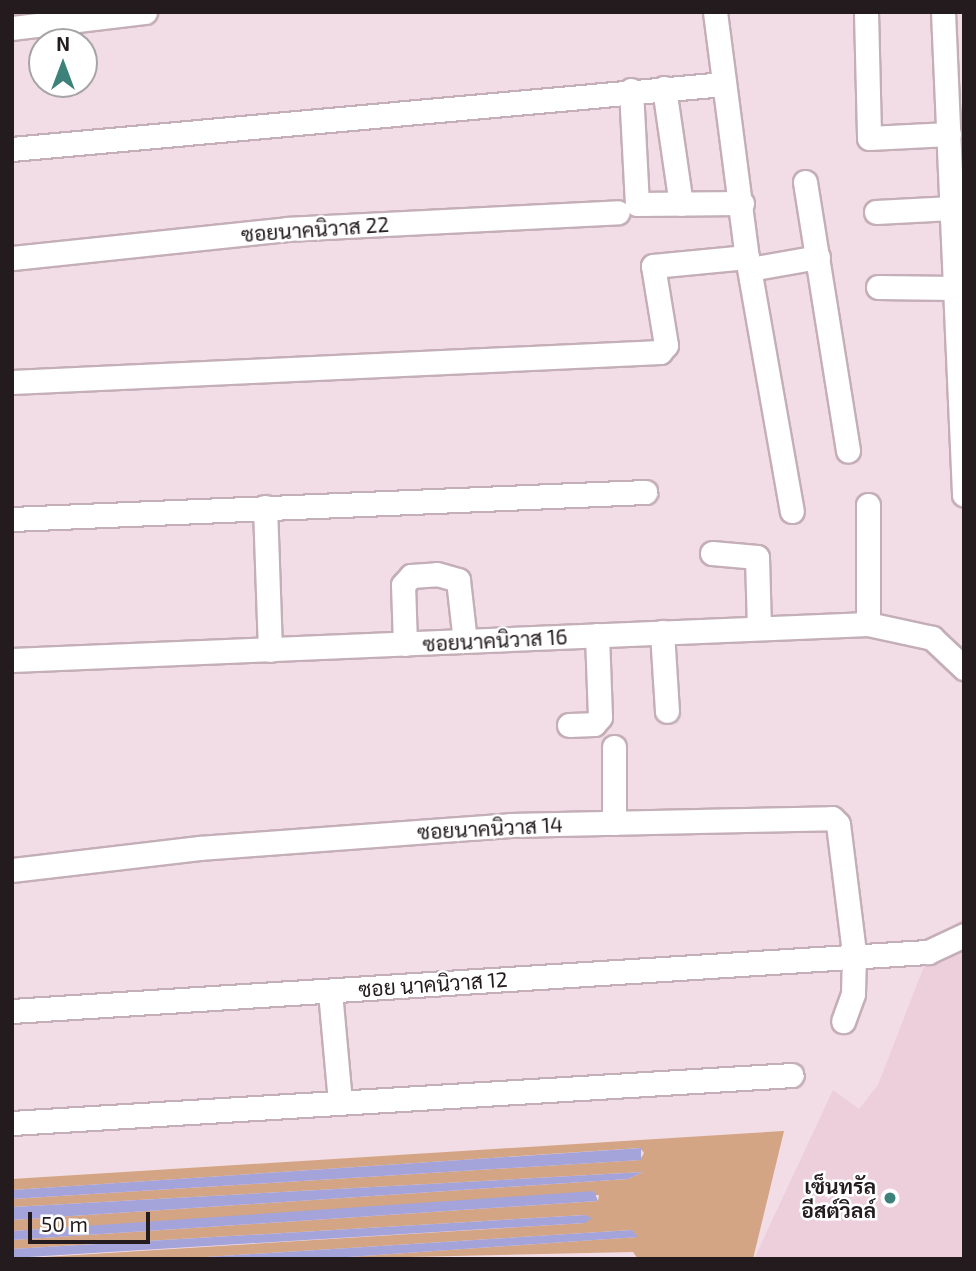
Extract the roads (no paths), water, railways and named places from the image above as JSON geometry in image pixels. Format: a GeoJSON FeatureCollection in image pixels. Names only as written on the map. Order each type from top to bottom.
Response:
{"type":"FeatureCollection","features":[{"type":"Feature","properties":{"kind":"street"},"geometry":{"type":"LineString","coordinates":[[12,28],[145,12]]}},
{"type":"Feature","properties":{"kind":"street"},"geometry":{"type":"LineString","coordinates":[[715,12],[749,263],[792,511]]}},
{"type":"Feature","properties":{"kind":"street"},"geometry":{"type":"LineString","coordinates":[[866,12],[869,138],[949,134]]}},
{"type":"Feature","properties":{"kind":"street"},"geometry":{"type":"LineString","coordinates":[[943,12],[963,481]]}},
{"type":"Feature","properties":{"kind":"street"},"geometry":{"type":"LineString","coordinates":[[12,149],[631,90],[724,84]]}},
{"type":"Feature","properties":{"kind":"street"},"geometry":{"type":"LineString","coordinates":[[664,88],[681,204]]}},
{"type":"Feature","properties":{"kind":"street"},"geometry":{"type":"LineString","coordinates":[[627,208],[631,90]]}},
{"type":"Feature","properties":{"kind":"street"},"geometry":{"type":"LineString","coordinates":[[805,182],[848,451]]}},
{"type":"Feature","properties":{"kind":"street","name":"ซอยนาคนิวาส 22"},"geometry":{"type":"LineString","coordinates":[[12,258],[287,229],[681,204],[742,203]]}},
{"type":"Feature","properties":{"kind":"street"},"geometry":{"type":"LineString","coordinates":[[876,212],[952,208]]}},
{"type":"Feature","properties":{"kind":"street"},"geometry":{"type":"LineString","coordinates":[[12,382],[660,352],[666,345],[653,265],[749,263],[818,257]]}},
{"type":"Feature","properties":{"kind":"street"},"geometry":{"type":"LineString","coordinates":[[878,287],[955,288]]}},
{"type":"Feature","properties":{"kind":"street"},"geometry":{"type":"LineString","coordinates":[[12,519],[645,492]]}},
{"type":"Feature","properties":{"kind":"street"},"geometry":{"type":"LineString","coordinates":[[868,505],[868,624]]}},
{"type":"Feature","properties":{"kind":"street"},"geometry":{"type":"LineString","coordinates":[[265,507],[270,650]]}},
{"type":"Feature","properties":{"kind":"street"},"geometry":{"type":"LineString","coordinates":[[712,553],[757,557],[759,628]]}},
{"type":"Feature","properties":{"kind":"street"},"geometry":{"type":"LineString","coordinates":[[405,644],[403,585],[411,576],[437,574],[458,580],[465,641]]}},
{"type":"Feature","properties":{"kind":"street","name":"ซอยนาคนิวาส 16"},"geometry":{"type":"LineString","coordinates":[[12,660],[868,624],[932,638],[964,668]]}},
{"type":"Feature","properties":{"kind":"street"},"geometry":{"type":"LineString","coordinates":[[662,632],[667,711]]}},
{"type":"Feature","properties":{"kind":"street"},"geometry":{"type":"LineString","coordinates":[[569,725],[594,724],[600,717],[597,635]]}},
{"type":"Feature","properties":{"kind":"street"},"geometry":{"type":"LineString","coordinates":[[614,747],[614,822]]}},
{"type":"Feature","properties":{"kind":"street","name":"ซอยนาคนิวาส 14"},"geometry":{"type":"LineString","coordinates":[[12,870],[199,848],[614,822],[832,818],[838,824],[854,953]]}},
{"type":"Feature","properties":{"kind":"street","name":"ซอย นาคนิวาส 12"},"geometry":{"type":"LineString","coordinates":[[12,1012],[330,992],[854,953],[928,952],[964,935]]}},
{"type":"Feature","properties":{"kind":"street"},"geometry":{"type":"LineString","coordinates":[[843,1021],[853,994],[854,953]]}},
{"type":"Feature","properties":{"kind":"street"},"geometry":{"type":"LineString","coordinates":[[330,992],[340,1102]]}},
{"type":"Feature","properties":{"kind":"street"},"geometry":{"type":"LineString","coordinates":[[12,1123],[792,1075]]}},
{"type":"Feature","properties":{"kind":"water"},"geometry":{"type":"Polygon","coordinates":[[[641,1148],[641,1160],[12,1199],[12,1190],[641,1148]]]}},
{"type":"Feature","properties":{"kind":"water"},"geometry":{"type":"Polygon","coordinates":[[[643,1172],[628,1179],[12,1220],[12,1207],[643,1172]]]}},
{"type":"Feature","properties":{"kind":"water"},"geometry":{"type":"Polygon","coordinates":[[[594,1191],[598,1201],[12,1240],[12,1231],[594,1191]]]}},
{"type":"Feature","properties":{"kind":"water"},"geometry":{"type":"Polygon","coordinates":[[[585,1215],[592,1218],[585,1223],[12,1258],[12,1249],[585,1215]]]}},
{"type":"Feature","properties":{"kind":"water"},"geometry":{"type":"Polygon","coordinates":[[[632,1230],[638,1237],[320,1259],[174,1259],[632,1230]]]}},
{"type":"Feature","properties":{"kind":"place","name":"เซ็นทรัล อีสต์วิลล์"},"geometry":{"type":"Point","coordinates":[890,1198]}}]}
